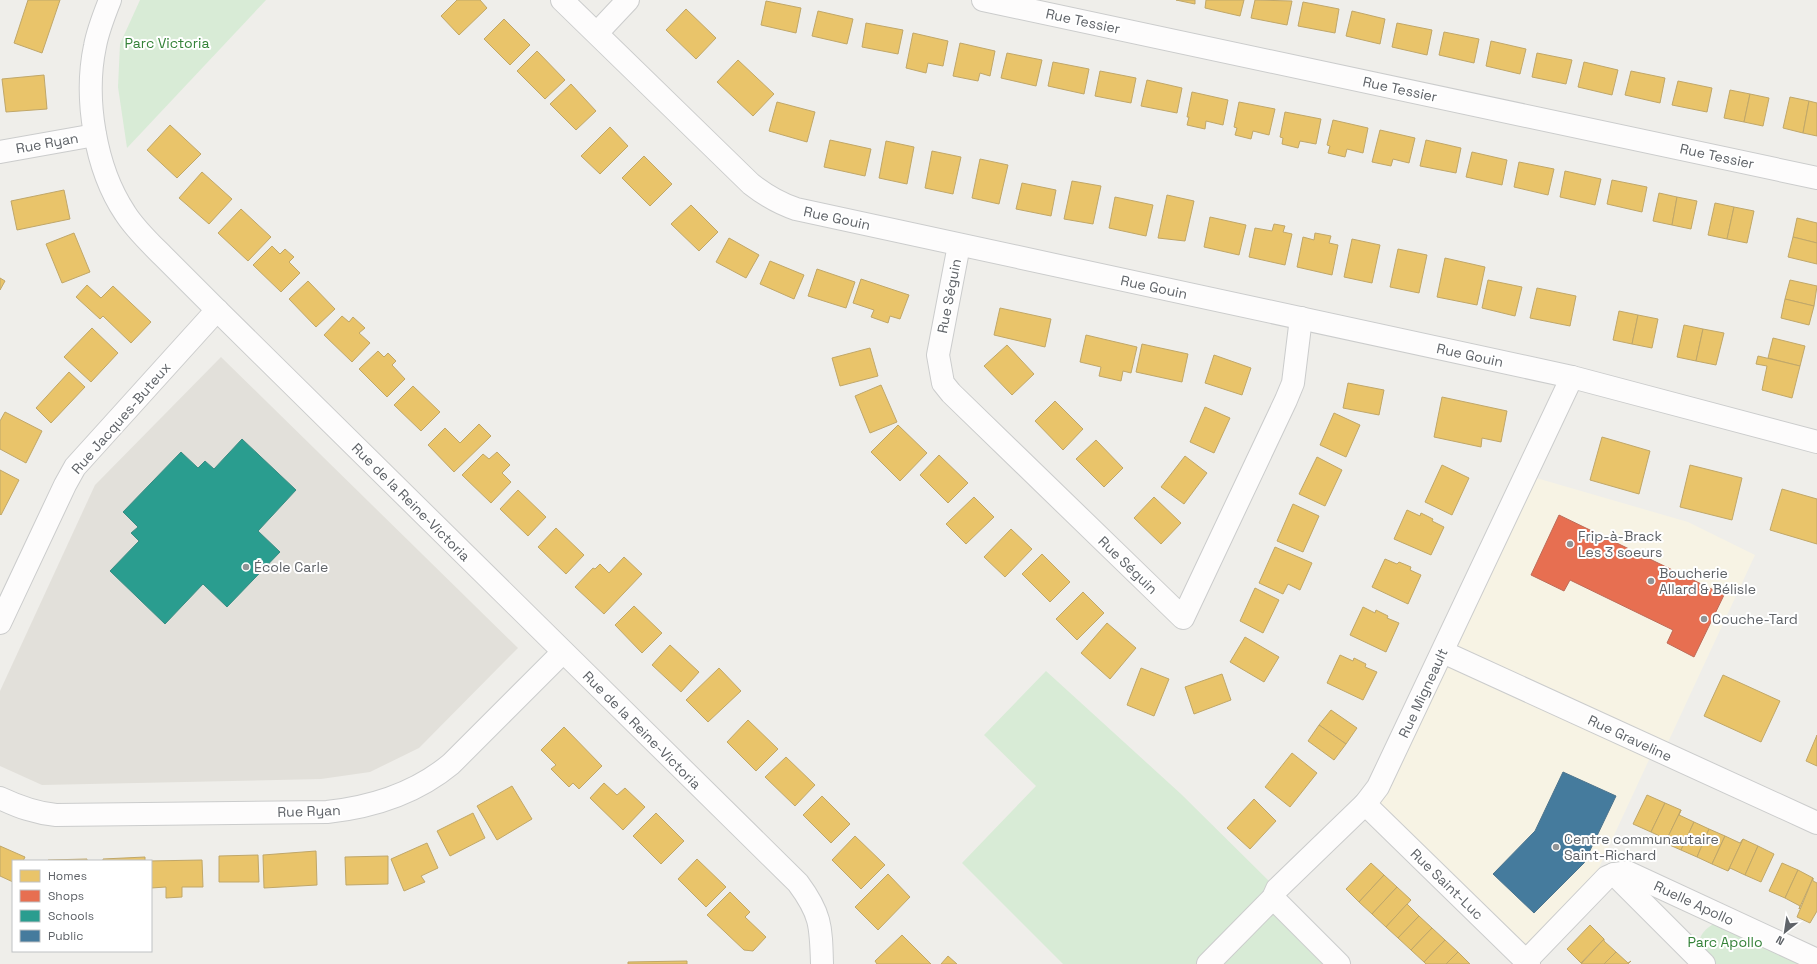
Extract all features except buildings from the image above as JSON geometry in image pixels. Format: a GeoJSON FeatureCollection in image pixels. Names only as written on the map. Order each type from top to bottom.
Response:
{"type":"FeatureCollection","features":[{"type":"Feature","properties":{"kind":"street","name":"Rue de la Reine-Victoria"},"geometry":{"type":"LineString","coordinates":[[110,0],[101,22],[95,45],[91,90],[95,135],[105,171],[124,213],[141,234],[217,310],[798,883],[810,899],[818,916],[821,935],[822,964]]}},
{"type":"Feature","properties":{"kind":"street","name":"Rue Gouin"},"geometry":{"type":"LineString","coordinates":[[562,0],[750,184],[775,201],[796,209],[1572,377],[1817,442]]}},
{"type":"Feature","properties":{"kind":"street"},"geometry":{"type":"LineString","coordinates":[[597,33],[628,0]]}},
{"type":"Feature","properties":{"kind":"street","name":"Rue Tessier"},"geometry":{"type":"LineString","coordinates":[[983,0],[1817,178]]}},
{"type":"Feature","properties":{"kind":"street","name":"Rue Ryan"},"geometry":{"type":"LineString","coordinates":[[0,152],[95,135]]}},
{"type":"Feature","properties":{"kind":"street","name":"Rue Séguin"},"geometry":{"type":"LineString","coordinates":[[959,245],[938,355],[943,382],[951,393],[1183,618],[1293,383],[1301,318]]}},
{"type":"Feature","properties":{"kind":"street","name":"Rue Jacques-Buteux"},"geometry":{"type":"LineString","coordinates":[[0,623],[65,485],[76,467],[217,310]]}},
{"type":"Feature","properties":{"kind":"street","name":"Rue Migneault"},"geometry":{"type":"LineString","coordinates":[[1208,964],[1272,898],[1277,889],[1365,804],[1378,787],[1572,377]]}},
{"type":"Feature","properties":{"kind":"street","name":"Rue Ryan"},"geometry":{"type":"LineString","coordinates":[[0,798],[22,808],[40,813],[56,815],[327,812],[363,807],[384,802],[435,777],[451,764],[564,652]]}},
{"type":"Feature","properties":{"kind":"street","name":"Rue Graveline"},"geometry":{"type":"LineString","coordinates":[[1443,652],[1817,823]]}},
{"type":"Feature","properties":{"kind":"street","name":"Rue Saint-Luc"},"geometry":{"type":"LineString","coordinates":[[1365,804],[1528,963]]}},
{"type":"Feature","properties":{"kind":"street","name":"Ruelle Apollo"},"geometry":{"type":"LineString","coordinates":[[1614,874],[1626,872],[1817,960]]}},
{"type":"Feature","properties":{"kind":"street"},"geometry":{"type":"LineString","coordinates":[[1528,963],[1606,877],[1614,874]]}},
{"type":"Feature","properties":{"kind":"street","name":"Ruelle Apollo"},"geometry":{"type":"LineString","coordinates":[[1614,874],[1704,964]]}},
{"type":"Feature","properties":{"kind":"street"},"geometry":{"type":"LineString","coordinates":[[1272,898],[1339,964]]}},
{"type":"Feature","properties":{"kind":"shaded area","name":"École Carle"},"geometry":{"type":"Polygon","coordinates":[[[221,357],[518,648],[419,748],[370,772],[321,779],[42,785],[0,766],[0,691],[95,485],[221,357]]]}},
{"type":"Feature","properties":{"kind":"shaded area"},"geometry":{"type":"Polygon","coordinates":[[[1526,475],[1688,522],[1755,555],[1663,753],[1654,749],[1584,900],[1526,961],[1365,804],[1526,475]]]}},
{"type":"Feature","properties":{"kind":"green space","name":"Parc Victoria"},"geometry":{"type":"Polygon","coordinates":[[[140,0],[266,0],[127,148],[118,87],[120,44],[140,0]]]}},
{"type":"Feature","properties":{"kind":"green space"},"geometry":{"type":"Polygon","coordinates":[[[1046,671],[1181,794],[1277,889],[1339,964],[1063,964],[962,863],[1036,786],[984,735],[1046,671]]]}},
{"type":"Feature","properties":{"kind":"green space","name":"Parc Apollo"},"geometry":{"type":"Polygon","coordinates":[[[1727,919],[1817,964],[1704,964],[1696,956],[1701,936],[1708,927],[1727,919]]]}},
{"type":"Feature","properties":{"kind":"place","name":"Frip-à-Brack Les 3 soeurs"},"geometry":{"type":"Point","coordinates":[1570,544]}},
{"type":"Feature","properties":{"kind":"place","name":"École Carle"},"geometry":{"type":"Point","coordinates":[246,567]}},
{"type":"Feature","properties":{"kind":"place","name":"Boucherie Allard & Bélisle"},"geometry":{"type":"Point","coordinates":[1651,581]}},
{"type":"Feature","properties":{"kind":"place","name":"Couche-Tard"},"geometry":{"type":"Point","coordinates":[1704,619]}},
{"type":"Feature","properties":{"kind":"place","name":"Centre communautaire Saint-Richard"},"geometry":{"type":"Point","coordinates":[1556,847]}}]}
